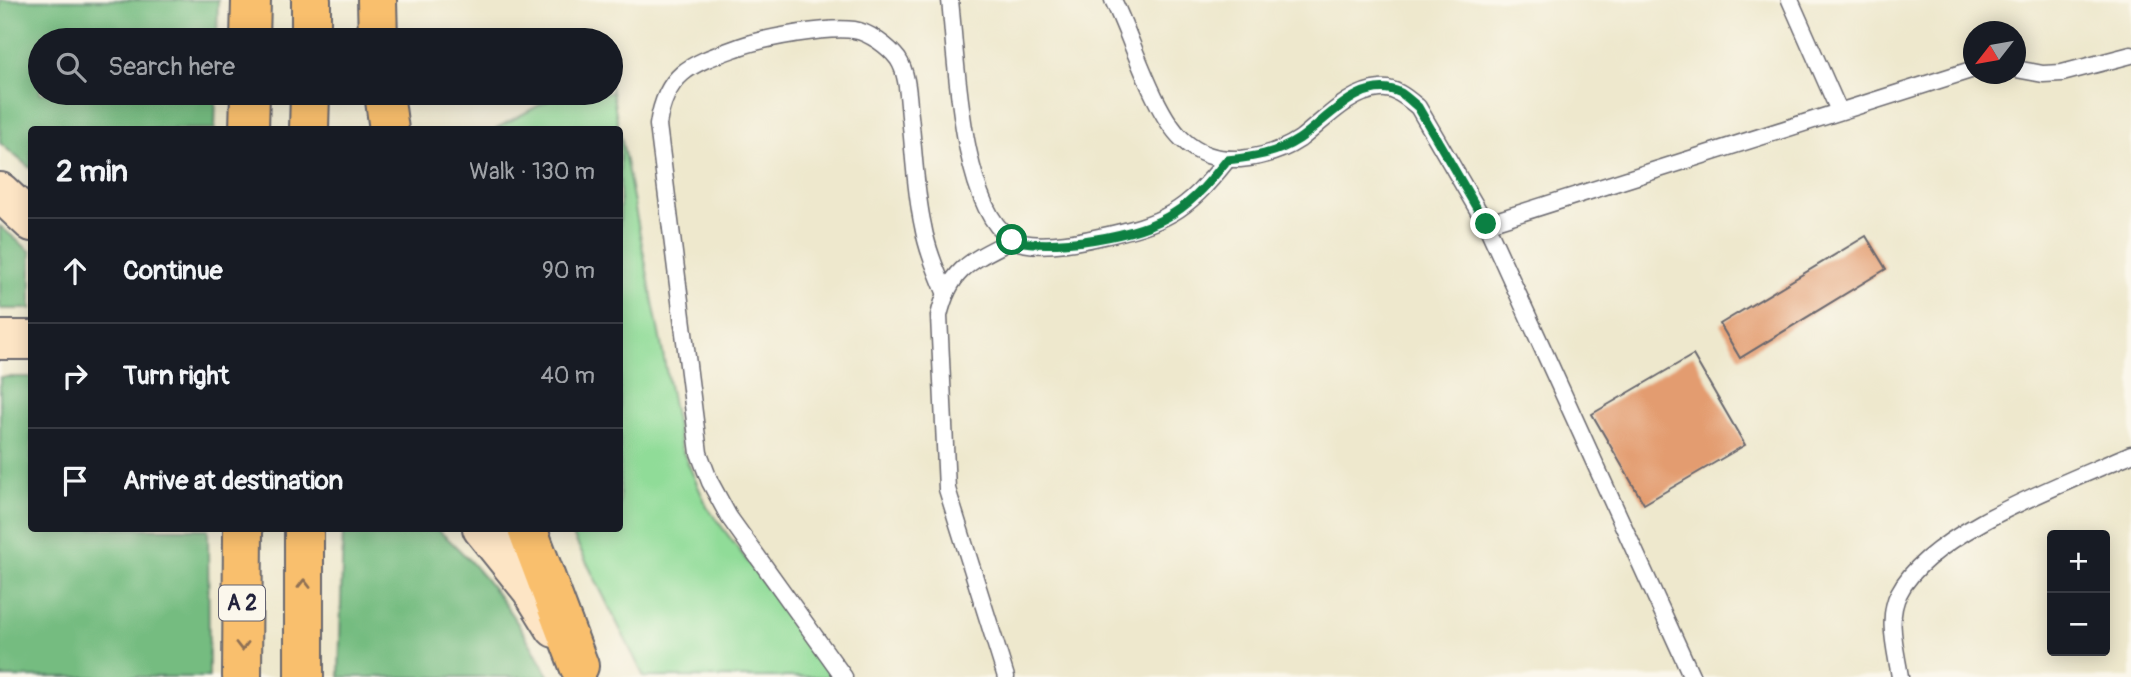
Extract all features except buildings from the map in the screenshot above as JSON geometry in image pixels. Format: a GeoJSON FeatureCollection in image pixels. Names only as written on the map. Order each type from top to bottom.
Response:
{"type":"FeatureCollection","features":[{"type":"Feature","properties":{"kind":"highway"},"geometry":{"type":"LineString","coordinates":[[250,28],[251,0]]}},
{"type":"Feature","properties":{"kind":"highway"},"geometry":{"type":"LineString","coordinates":[[311,0],[311,28]]}},
{"type":"Feature","properties":{"kind":"highway"},"geometry":{"type":"LineString","coordinates":[[377,0],[378,28]]}},
{"type":"Feature","properties":{"kind":"highway"},"geometry":{"type":"LineString","coordinates":[[249,126],[250,105]]}},
{"type":"Feature","properties":{"kind":"highway"},"geometry":{"type":"LineString","coordinates":[[309,126],[310,105]]}},
{"type":"Feature","properties":{"kind":"highway"},"geometry":{"type":"LineString","coordinates":[[386,105],[388,126]]}},
{"type":"Feature","properties":{"kind":"highway","name":"A 2"},"geometry":{"type":"LineString","coordinates":[[242,677],[243,532]]}},
{"type":"Feature","properties":{"kind":"highway"},"geometry":{"type":"LineString","coordinates":[[304,532],[304,677]]}},
{"type":"Feature","properties":{"kind":"highway"},"geometry":{"type":"LineString","coordinates":[[529,532],[582,672]]}},
{"type":"Feature","properties":{"kind":"main road"},"geometry":{"type":"LineString","coordinates":[[0,192],[28,218]]}},
{"type":"Feature","properties":{"kind":"main road"},"geometry":{"type":"LineString","coordinates":[[0,340],[28,340]]}},
{"type":"Feature","properties":{"kind":"main road"},"geometry":{"type":"LineString","coordinates":[[485,532],[531,589],[582,672]]}},
{"type":"Feature","properties":{"kind":"lane"},"geometry":{"type":"LineString","coordinates":[[950,0],[966,141],[975,179],[998,227],[1012,240],[1029,244],[1077,242],[1144,228],[1173,214],[1202,190],[1227,160]]}},
{"type":"Feature","properties":{"kind":"lane"},"geometry":{"type":"LineString","coordinates":[[1113,0],[1159,105],[1180,137],[1202,155],[1227,160],[1261,157],[1297,141],[1359,93],[1383,88],[1400,93],[1418,107],[1486,224],[1692,677]]}},
{"type":"Feature","properties":{"kind":"lane"},"geometry":{"type":"LineString","coordinates":[[1790,0],[1839,111]]}},
{"type":"Feature","properties":{"kind":"lane"},"geometry":{"type":"LineString","coordinates":[[844,677],[729,517],[710,482],[699,453],[658,125],[661,103],[674,80],[696,62],[747,44],[783,37],[821,31],[856,30],[882,43],[898,60],[906,86],[922,225],[944,292]]}},
{"type":"Feature","properties":{"kind":"lane"},"geometry":{"type":"LineString","coordinates":[[2026,71],[2062,73],[2131,55]]}},
{"type":"Feature","properties":{"kind":"lane"},"geometry":{"type":"LineString","coordinates":[[1486,224],[1963,72]]}},
{"type":"Feature","properties":{"kind":"lane"},"geometry":{"type":"LineString","coordinates":[[1006,677],[947,489],[939,316],[944,292],[958,272],[1012,240]]}},
{"type":"Feature","properties":{"kind":"lane"},"geometry":{"type":"LineString","coordinates":[[1900,677],[1892,618],[1899,592],[1922,564],[1963,533],[2000,512],[2131,454]]}},
{"type":"Feature","properties":{"kind":"green space"},"geometry":{"type":"Polygon","coordinates":[[[0,0],[218,0],[217,28],[28,28],[28,105],[216,105],[215,126],[28,126],[28,166],[0,143],[0,0]]]}},
{"type":"Feature","properties":{"kind":"green space"},"geometry":{"type":"Polygon","coordinates":[[[540,105],[615,105],[618,126],[501,126],[540,105]]]}},
{"type":"Feature","properties":{"kind":"green space"},"geometry":{"type":"Polygon","coordinates":[[[623,147],[681,447],[707,507],[834,677],[644,677],[572,532],[623,532],[623,147]]]}},
{"type":"Feature","properties":{"kind":"green space"},"geometry":{"type":"Polygon","coordinates":[[[0,226],[28,249],[28,309],[0,309],[0,226]]]}},
{"type":"Feature","properties":{"kind":"green space"},"geometry":{"type":"Polygon","coordinates":[[[0,377],[28,377],[28,532],[208,532],[209,677],[0,677],[0,377]]]}},
{"type":"Feature","properties":{"kind":"green space"},"geometry":{"type":"Polygon","coordinates":[[[343,532],[440,532],[470,561],[500,597],[549,677],[339,677],[343,532]]]}},
{"type":"Feature","properties":{"kind":"route"},"geometry":{"type":"LineString","coordinates":[[1012,240],[1029,244],[1077,242],[1144,228],[1173,214],[1202,190],[1227,160],[1261,157],[1297,141],[1359,93],[1383,88],[1400,93],[1418,107],[1486,224]]}}]}
